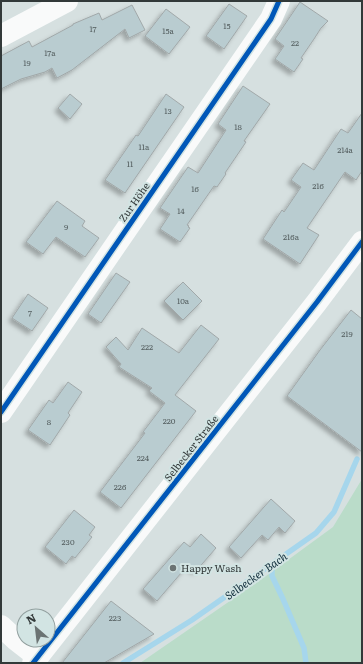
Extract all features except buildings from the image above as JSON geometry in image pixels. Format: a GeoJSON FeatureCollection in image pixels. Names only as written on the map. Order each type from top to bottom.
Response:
{"type":"FeatureCollection","features":[{"type":"Feature","properties":{"kind":"street"},"geometry":{"type":"LineString","coordinates":[[1,36],[67,1]]}},
{"type":"Feature","properties":{"kind":"street","name":"Zur Höhe"},"geometry":{"type":"LineString","coordinates":[[1,412],[271,19],[279,1]]}},
{"type":"Feature","properties":{"kind":"street","name":"Selbecker Straße"},"geometry":{"type":"LineString","coordinates":[[35,660],[307,315],[362,242]]}},
{"type":"Feature","properties":{"kind":"street"},"geometry":{"type":"LineString","coordinates":[[1,626],[35,660]]}},
{"type":"Feature","properties":{"kind":"green space"},"geometry":{"type":"Polygon","coordinates":[[[362,479],[362,663],[140,663],[266,576],[333,527],[362,479]]]}},
{"type":"Feature","properties":{"kind":"waterway","name":"Selbecker Bach"},"geometry":{"type":"LineString","coordinates":[[123,663],[192,620],[316,533],[334,512],[357,459]]}},
{"type":"Feature","properties":{"kind":"waterway"},"geometry":{"type":"LineString","coordinates":[[272,564],[272,576],[304,648],[306,663]]}},
{"type":"Feature","properties":{"kind":"cycle path"},"geometry":{"type":"LineString","coordinates":[[1,412],[271,19],[279,1]]}},
{"type":"Feature","properties":{"kind":"cycle path"},"geometry":{"type":"LineString","coordinates":[[33,663],[317,302],[362,242]]}},
{"type":"Feature","properties":{"kind":"place","name":"Happy Wash"},"geometry":{"type":"Point","coordinates":[173,568]}}]}
